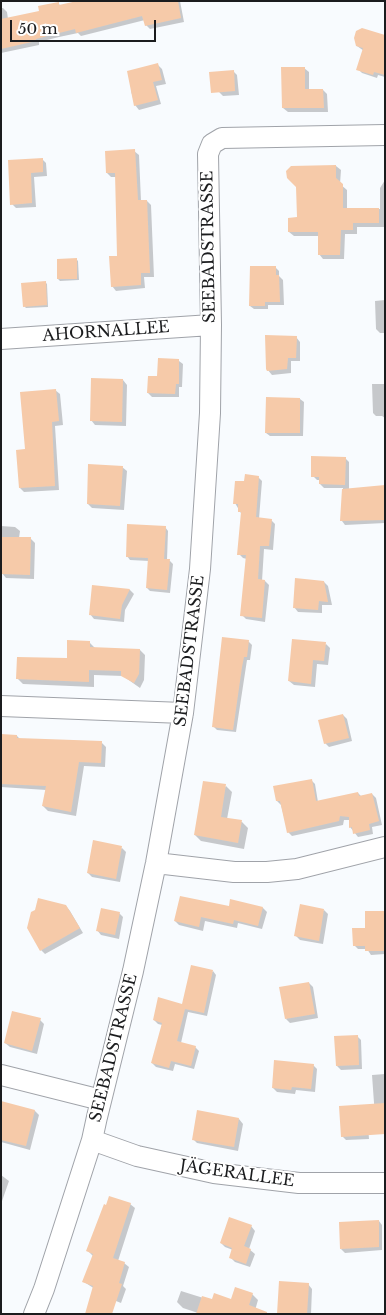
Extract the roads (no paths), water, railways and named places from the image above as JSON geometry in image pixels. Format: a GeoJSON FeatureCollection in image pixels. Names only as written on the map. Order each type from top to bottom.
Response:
{"type":"FeatureCollection","features":[{"type":"Feature","properties":{"kind":"street","name":"SEEBADSTRASSE"},"geometry":{"type":"LineString","coordinates":[[34,1314],[44,1289],[92,1140],[133,971],[156,863],[183,713],[200,569],[210,413],[211,325],[208,154],[212,144],[222,138],[385,135]]}},
{"type":"Feature","properties":{"kind":"street","name":"AHORNALLEE"},"geometry":{"type":"LineString","coordinates":[[1,339],[211,325]]}},
{"type":"Feature","properties":{"kind":"street"},"geometry":{"type":"LineString","coordinates":[[1,706],[183,713]]}},
{"type":"Feature","properties":{"kind":"street"},"geometry":{"type":"LineString","coordinates":[[156,863],[234,872],[267,872],[297,869],[385,847]]}},
{"type":"Feature","properties":{"kind":"street"},"geometry":{"type":"LineString","coordinates":[[1,1075],[101,1100]]}},
{"type":"Feature","properties":{"kind":"street","name":"JÄGERALLEE"},"geometry":{"type":"LineString","coordinates":[[92,1140],[137,1156],[223,1174],[299,1183],[385,1183]]}}]}
